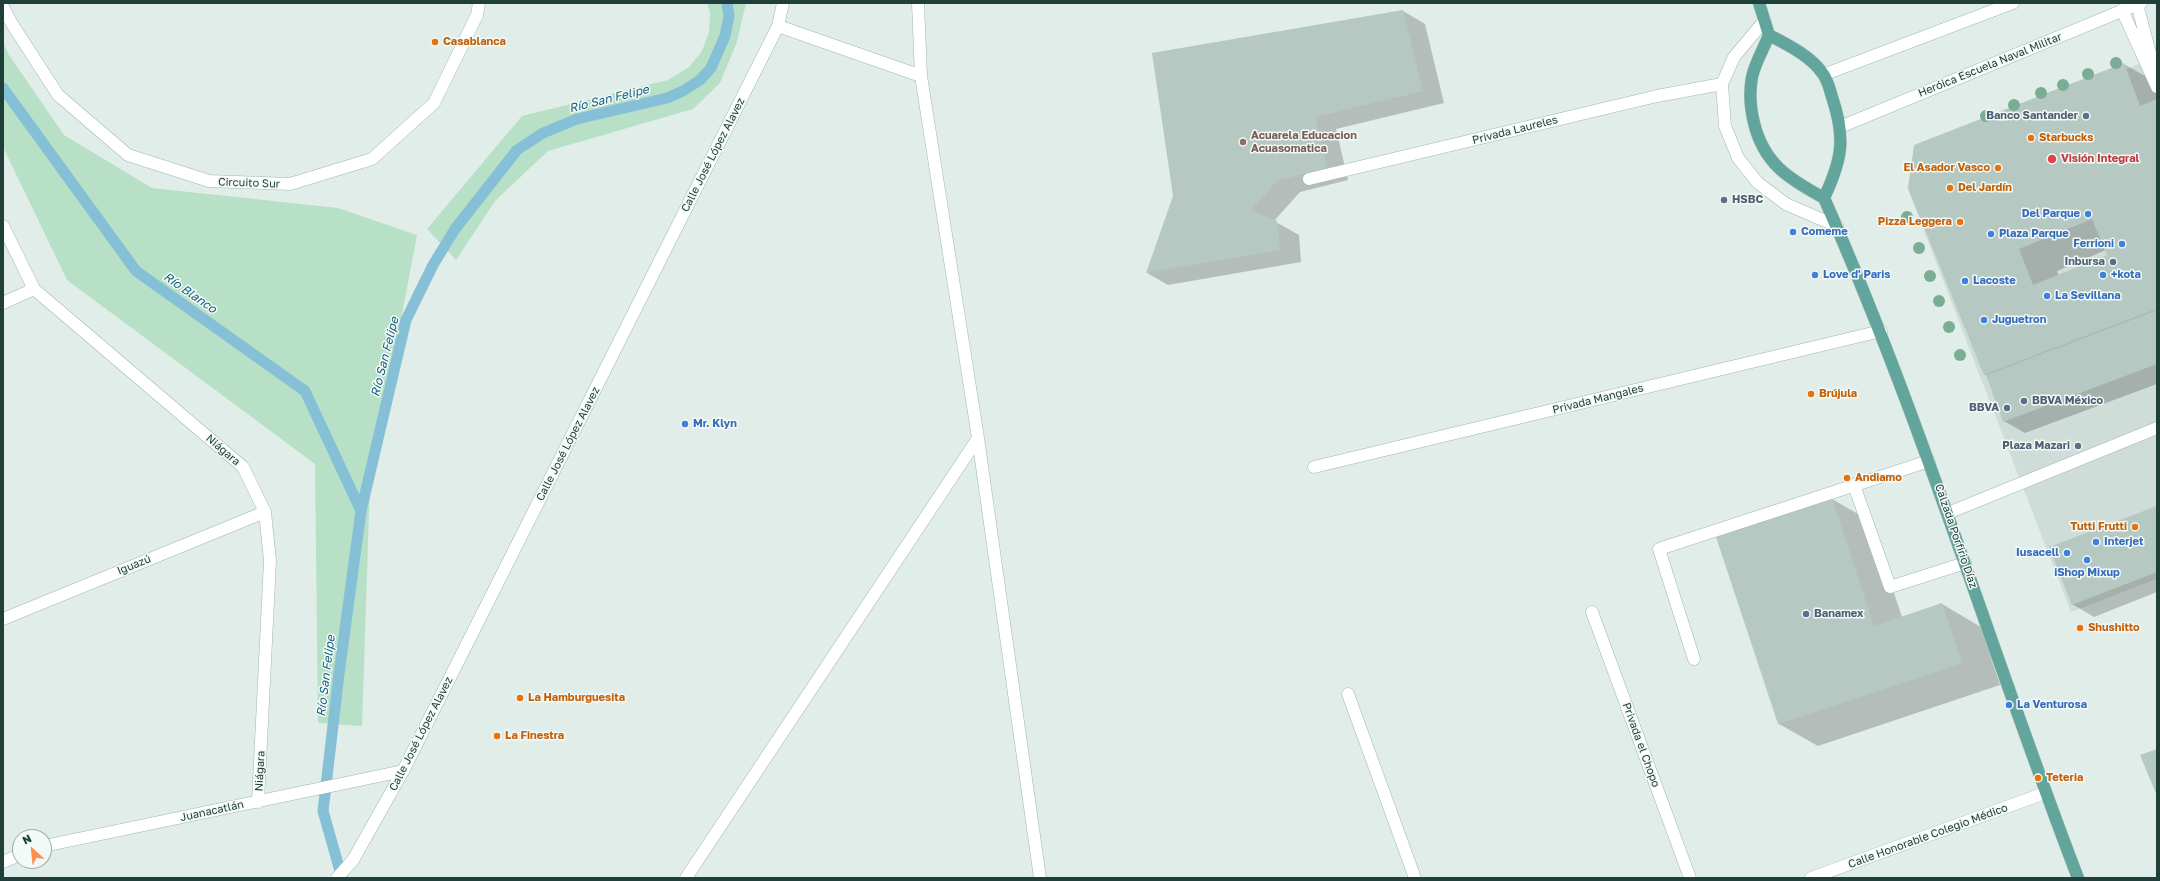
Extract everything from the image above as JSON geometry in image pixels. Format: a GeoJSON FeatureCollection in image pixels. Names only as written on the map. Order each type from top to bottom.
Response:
{"type":"FeatureCollection","features":[{"type":"Feature","properties":{"kind":"main road"},"geometry":{"type":"LineString","coordinates":[[1759,3],[1769,35],[1752,76],[1750,92],[1750,108],[1757,134],[1766,153],[1778,168],[1798,183],[1824,198],[1837,170],[1841,153],[1840,127],[1836,108],[1824,74],[1812,62],[1794,48],[1769,35]]}},
{"type":"Feature","properties":{"kind":"main road","name":"Calzada Porfirio Díaz"},"geometry":{"type":"LineString","coordinates":[[1824,198],[1881,331],[1948,514],[2045,793],[2078,878]]}},
{"type":"Feature","properties":{"kind":"street","name":"Circuito Sur"},"geometry":{"type":"LineString","coordinates":[[3,7],[12,24],[58,94],[128,156],[209,181],[290,184],[372,159],[434,104],[477,15],[478,3]]}},
{"type":"Feature","properties":{"kind":"street","name":"Calle José López Alavez"},"geometry":{"type":"LineString","coordinates":[[337,878],[353,860],[403,771],[778,26],[783,3]]}},
{"type":"Feature","properties":{"kind":"street"},"geometry":{"type":"LineString","coordinates":[[918,3],[921,76],[978,438],[1040,878]]}},
{"type":"Feature","properties":{"kind":"street"},"geometry":{"type":"LineString","coordinates":[[1824,74],[2013,3]]}},
{"type":"Feature","properties":{"kind":"street"},"geometry":{"type":"LineString","coordinates":[[2139,4],[2157,79]]}},
{"type":"Feature","properties":{"kind":"street","name":"Heróica Escuela Naval Militar"},"geometry":{"type":"LineString","coordinates":[[1840,127],[2139,4]]}},
{"type":"Feature","properties":{"kind":"street"},"geometry":{"type":"LineString","coordinates":[[2122,10],[2157,87]]}},
{"type":"Feature","properties":{"kind":"street"},"geometry":{"type":"LineString","coordinates":[[1765,20],[1734,57],[1722,84],[1725,126],[1738,158],[1758,184],[1786,204],[1837,226]]}},
{"type":"Feature","properties":{"kind":"street"},"geometry":{"type":"LineString","coordinates":[[778,26],[921,76]]}},
{"type":"Feature","properties":{"kind":"street","name":"Privada Laureles"},"geometry":{"type":"LineString","coordinates":[[1309,179],[1658,96],[1722,84]]}},
{"type":"Feature","properties":{"kind":"street","name":"Niágara"},"geometry":{"type":"LineString","coordinates":[[3,226],[34,289],[243,467],[265,512],[270,561],[258,802]]}},
{"type":"Feature","properties":{"kind":"street"},"geometry":{"type":"LineString","coordinates":[[3,303],[34,289]]}},
{"type":"Feature","properties":{"kind":"street","name":"Privada Mangales"},"geometry":{"type":"LineString","coordinates":[[1314,467],[1881,331]]}},
{"type":"Feature","properties":{"kind":"street"},"geometry":{"type":"LineString","coordinates":[[1948,514],[2157,428]]}},
{"type":"Feature","properties":{"kind":"street"},"geometry":{"type":"LineString","coordinates":[[686,878],[978,438]]}},
{"type":"Feature","properties":{"kind":"street"},"geometry":{"type":"LineString","coordinates":[[1694,659],[1659,549],[1929,461]]}},
{"type":"Feature","properties":{"kind":"street"},"geometry":{"type":"LineString","coordinates":[[1854,486],[1890,587],[1965,563]]}},
{"type":"Feature","properties":{"kind":"street","name":"Iguazú"},"geometry":{"type":"LineString","coordinates":[[3,619],[265,512]]}},
{"type":"Feature","properties":{"kind":"street","name":"Privada el Chopo"},"geometry":{"type":"LineString","coordinates":[[1592,612],[1690,878]]}},
{"type":"Feature","properties":{"kind":"street"},"geometry":{"type":"LineString","coordinates":[[1348,694],[1415,878]]}},
{"type":"Feature","properties":{"kind":"street","name":"Juanacatlán"},"geometry":{"type":"LineString","coordinates":[[52,844],[403,771]]}},
{"type":"Feature","properties":{"kind":"street","name":"Calle Honorable Colegio Médico"},"geometry":{"type":"LineString","coordinates":[[1811,878],[2045,793]]}},
{"type":"Feature","properties":{"kind":"shaded area"},"geometry":{"type":"Polygon","coordinates":[[[2157,56],[2157,579],[2071,612],[1907,187],[2058,120],[2051,102],[2157,56]]]}},
{"type":"Feature","properties":{"kind":"green space"},"geometry":{"type":"Polygon","coordinates":[[[707,3],[746,3],[737,42],[720,83],[693,109],[548,151],[495,201],[456,260],[427,229],[522,116],[668,80],[689,67],[702,51],[709,32],[710,12],[707,3]]]}},
{"type":"Feature","properties":{"kind":"green space"},"geometry":{"type":"Polygon","coordinates":[[[3,42],[9,55],[64,135],[152,188],[338,208],[417,235],[370,483],[362,726],[318,723],[315,464],[67,280],[3,147],[3,42]]]}},
{"type":"Feature","properties":{"kind":"building","name":"Acuarela Educacion Acuasomatica"},"geometry":{"type":"Polygon","coordinates":[[[1403,10],[1423,91],[1315,117],[1327,168],[1278,180],[1251,210],[1277,221],[1280,250],[1146,273],[1173,196],[1152,53],[1403,10]]]}},
{"type":"Feature","properties":{"kind":"building","name":"Plaza Parque"},"geometry":{"type":"Polygon","coordinates":[[[2124,63],[2140,106],[2157,99],[2157,309],[1984,375],[1908,188],[1914,145],[2124,63]],[[2092,219],[2019,249],[2033,285],[2107,255],[2092,219]]]}},
{"type":"Feature","properties":{"kind":"building"},"geometry":{"type":"Polygon","coordinates":[[[2157,310],[2157,364],[2003,422],[1986,375],[2157,310]]]}},
{"type":"Feature","properties":{"kind":"building","name":"Banamex"},"geometry":{"type":"Polygon","coordinates":[[[1832,498],[1874,626],[1942,603],[1962,663],[1778,724],[1716,537],[1832,498]]]}},
{"type":"Feature","properties":{"kind":"building"},"geometry":{"type":"Polygon","coordinates":[[[2157,506],[2157,572],[2072,605],[2049,547],[2157,506]]]}},
{"type":"Feature","properties":{"kind":"building"},"geometry":{"type":"Polygon","coordinates":[[[2157,749],[2157,796],[2140,755],[2157,749]]]}},
{"type":"Feature","properties":{"kind":"waterway","name":"Río San Felipe"},"geometry":{"type":"LineString","coordinates":[[342,878],[323,811],[339,674],[361,511],[406,320],[433,265],[455,229],[517,150],[543,133],[577,119],[667,98],[683,91],[700,80],[711,68],[725,36],[729,16],[727,3]]}},
{"type":"Feature","properties":{"kind":"waterway","name":"Río Blanco"},"geometry":{"type":"LineString","coordinates":[[3,88],[136,271],[305,391],[361,511]]}},
{"type":"Feature","properties":{"kind":"place","name":"Casablanca"},"geometry":{"type":"Point","coordinates":[435,42]}},
{"type":"Feature","properties":{"kind":"place","name":"Banco Santander"},"geometry":{"type":"Point","coordinates":[2086,116]}},
{"type":"Feature","properties":{"kind":"place","name":"Starbucks"},"geometry":{"type":"Point","coordinates":[2031,138]}},
{"type":"Feature","properties":{"kind":"place","name":"Acuarela Educacion Acuasomatica"},"geometry":{"type":"Point","coordinates":[1243,142]}},
{"type":"Feature","properties":{"kind":"place","name":"Visión Integral"},"geometry":{"type":"Point","coordinates":[2052,159]}},
{"type":"Feature","properties":{"kind":"place","name":"El Asador Vasco"},"geometry":{"type":"Point","coordinates":[1998,168]}},
{"type":"Feature","properties":{"kind":"place","name":"Del Jardín"},"geometry":{"type":"Point","coordinates":[1950,188]}},
{"type":"Feature","properties":{"kind":"place","name":"HSBC"},"geometry":{"type":"Point","coordinates":[1724,200]}},
{"type":"Feature","properties":{"kind":"place","name":"Del Parque"},"geometry":{"type":"Point","coordinates":[2088,214]}},
{"type":"Feature","properties":{"kind":"place","name":"Pizza Leggera"},"geometry":{"type":"Point","coordinates":[1960,222]}},
{"type":"Feature","properties":{"kind":"place","name":"Comeme"},"geometry":{"type":"Point","coordinates":[1793,232]}},
{"type":"Feature","properties":{"kind":"place","name":"Plaza Parque"},"geometry":{"type":"Point","coordinates":[1991,234]}},
{"type":"Feature","properties":{"kind":"place","name":"Ferrioni"},"geometry":{"type":"Point","coordinates":[2122,244]}},
{"type":"Feature","properties":{"kind":"place","name":"Inbursa"},"geometry":{"type":"Point","coordinates":[2113,262]}},
{"type":"Feature","properties":{"kind":"place","name":"Love d' Paris"},"geometry":{"type":"Point","coordinates":[1815,275]}},
{"type":"Feature","properties":{"kind":"place","name":"+kota"},"geometry":{"type":"Point","coordinates":[2103,275]}},
{"type":"Feature","properties":{"kind":"place","name":"Lacoste"},"geometry":{"type":"Point","coordinates":[1965,281]}},
{"type":"Feature","properties":{"kind":"place","name":"La Sevillana"},"geometry":{"type":"Point","coordinates":[2047,296]}},
{"type":"Feature","properties":{"kind":"place","name":"Juguetron"},"geometry":{"type":"Point","coordinates":[1984,320]}},
{"type":"Feature","properties":{"kind":"place","name":"Brújula"},"geometry":{"type":"Point","coordinates":[1811,394]}},
{"type":"Feature","properties":{"kind":"place","name":"BBVA México"},"geometry":{"type":"Point","coordinates":[2024,401]}},
{"type":"Feature","properties":{"kind":"place","name":"BBVA"},"geometry":{"type":"Point","coordinates":[2007,408]}},
{"type":"Feature","properties":{"kind":"place","name":"Mr. Klyn"},"geometry":{"type":"Point","coordinates":[685,424]}},
{"type":"Feature","properties":{"kind":"place","name":"Plaza Mazari"},"geometry":{"type":"Point","coordinates":[2078,446]}},
{"type":"Feature","properties":{"kind":"place","name":"Andiamo"},"geometry":{"type":"Point","coordinates":[1847,478]}},
{"type":"Feature","properties":{"kind":"place","name":"Tutti Frutti"},"geometry":{"type":"Point","coordinates":[2135,527]}},
{"type":"Feature","properties":{"kind":"place","name":"Interjet"},"geometry":{"type":"Point","coordinates":[2096,542]}},
{"type":"Feature","properties":{"kind":"place","name":"Iusacell"},"geometry":{"type":"Point","coordinates":[2067,553]}},
{"type":"Feature","properties":{"kind":"place","name":"iShop Mixup"},"geometry":{"type":"Point","coordinates":[2087,560]}},
{"type":"Feature","properties":{"kind":"place","name":"Banamex"},"geometry":{"type":"Point","coordinates":[1806,614]}},
{"type":"Feature","properties":{"kind":"place","name":"Shushitto"},"geometry":{"type":"Point","coordinates":[2080,628]}},
{"type":"Feature","properties":{"kind":"place","name":"La Hamburguesita"},"geometry":{"type":"Point","coordinates":[520,698]}},
{"type":"Feature","properties":{"kind":"place","name":"La Venturosa"},"geometry":{"type":"Point","coordinates":[2009,705]}},
{"type":"Feature","properties":{"kind":"place","name":"La Finestra"},"geometry":{"type":"Point","coordinates":[497,736]}},
{"type":"Feature","properties":{"kind":"place","name":"Teteria"},"geometry":{"type":"Point","coordinates":[2038,778]}}]}
